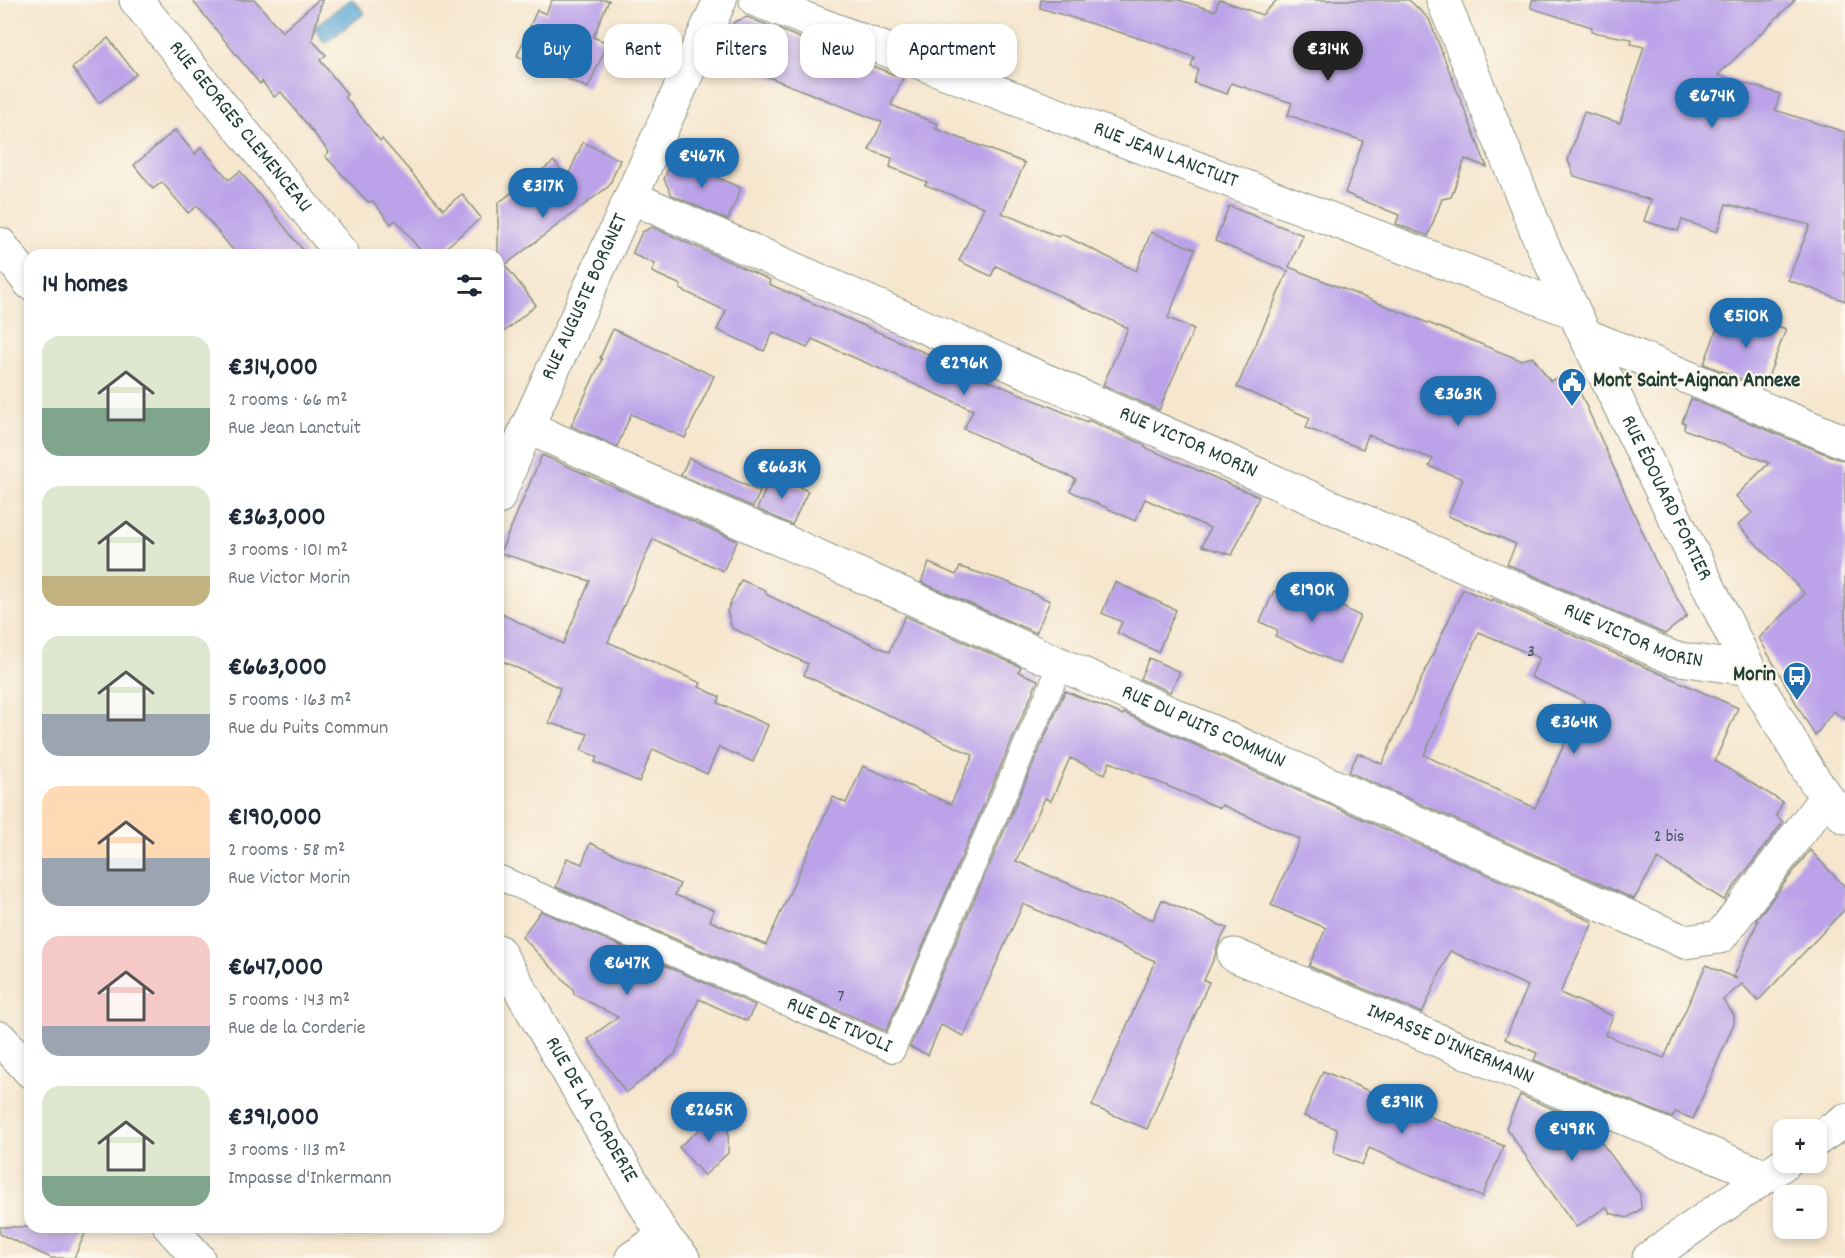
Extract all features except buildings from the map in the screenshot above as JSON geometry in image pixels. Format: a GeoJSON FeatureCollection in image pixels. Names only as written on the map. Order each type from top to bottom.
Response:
{"type":"FeatureCollection","features":[{"type":"Feature","properties":{"kind":"street","name":"RUE GEORGES CLEMENCEAU"},"geometry":{"type":"LineString","coordinates":[[136,0],[338,249]]}},
{"type":"Feature","properties":{"kind":"street","name":"RUE AUGUSTE BORGNET"},"geometry":{"type":"LineString","coordinates":[[506,453],[527,427],[720,0]]}},
{"type":"Feature","properties":{"kind":"street","name":"RUE JEAN LANCTUIT"},"geometry":{"type":"LineString","coordinates":[[756,0],[1579,323],[1845,441]]}},
{"type":"Feature","properties":{"kind":"street","name":"RUE ÉDOUARD FORTIER"},"geometry":{"type":"LineString","coordinates":[[1443,0],[1541,242],[1579,323],[1749,669],[1803,762],[1836,807]]}},
{"type":"Feature","properties":{"kind":"street","name":"RUE VICTOR MORIN"},"geometry":{"type":"LineString","coordinates":[[631,197],[1673,658],[1749,669]]}},
{"type":"Feature","properties":{"kind":"street"},"geometry":{"type":"LineString","coordinates":[[0,244],[24,275]]}},
{"type":"Feature","properties":{"kind":"street","name":"RUE DU PUITS COMMUN"},"geometry":{"type":"LineString","coordinates":[[527,427],[1685,942],[1720,938],[1836,807]]}},
{"type":"Feature","properties":{"kind":"street","name":"IMPASSE D'INKERMANN"},"geometry":{"type":"LineString","coordinates":[[1234,955],[1773,1169]]}},
{"type":"Feature","properties":{"kind":"street","name":"RUE DE LA CORDERIE"},"geometry":{"type":"LineString","coordinates":[[504,961],[674,1247],[632,1258]]}},
{"type":"Feature","properties":{"kind":"street"},"geometry":{"type":"LineString","coordinates":[[0,1038],[24,1064]]}},
{"type":"Feature","properties":{"kind":"street"},"geometry":{"type":"LineString","coordinates":[[1827,1132],[1845,1120]]}},
{"type":"Feature","properties":{"kind":"street"},"geometry":{"type":"LineString","coordinates":[[1649,1258],[1773,1172]]}},
{"type":"Feature","properties":{"kind":"street"},"geometry":{"type":"LineString","coordinates":[[175,1233],[198,1258]]}},
{"type":"Feature","properties":{"kind":"lane","name":"RUE DE TIVOLI"},"geometry":{"type":"LineString","coordinates":[[504,880],[893,1050],[1061,664]]}},
{"type":"Feature","properties":{"kind":"water"},"geometry":{"type":"Polygon","coordinates":[[[349,0],[353,0],[365,13],[325,43],[314,28],[349,0]]]}},
{"type":"Feature","properties":{"kind":"place","name":"Mont Saint-Aignan Annexe"},"geometry":{"type":"Point","coordinates":[1572,408]}},
{"type":"Feature","properties":{"kind":"place","name":"Morin"},"geometry":{"type":"Point","coordinates":[1797,702]}}]}
